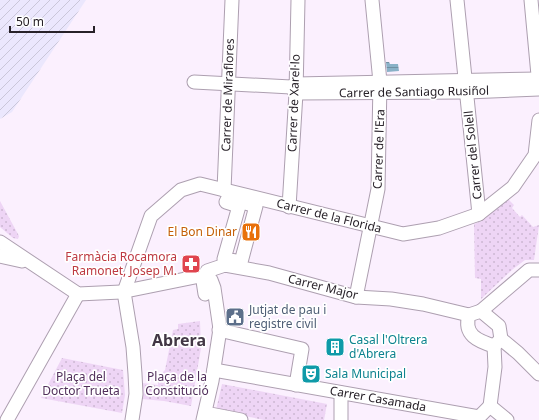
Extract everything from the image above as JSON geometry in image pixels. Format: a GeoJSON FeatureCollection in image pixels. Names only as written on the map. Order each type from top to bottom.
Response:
{"type":"FeatureCollection","features":[{"type":"Feature","properties":{"kind":"street","name":"Carrer de Miraflores"},"geometry":{"type":"LineString","coordinates":[[224,190],[232,0]]}},
{"type":"Feature","properties":{"kind":"street","name":"Carrer de Xarel·lo"},"geometry":{"type":"LineString","coordinates":[[289,207],[298,0]]}},
{"type":"Feature","properties":{"kind":"street","name":"Carrer de l'Era"},"geometry":{"type":"LineString","coordinates":[[356,297],[378,189],[380,87],[372,0]]}},
{"type":"Feature","properties":{"kind":"street","name":"Carrer del Solell"},"geometry":{"type":"LineString","coordinates":[[457,0],[479,214]]}},
{"type":"Feature","properties":{"kind":"street"},"geometry":{"type":"LineString","coordinates":[[531,0],[539,86]]}},
{"type":"Feature","properties":{"kind":"street","name":"Carrer de Santiago Rusiñol"},"geometry":{"type":"LineString","coordinates":[[194,82],[294,88],[539,86]]}},
{"type":"Feature","properties":{"kind":"street","name":"Carrer de la Florida"},"geometry":{"type":"LineString","coordinates":[[124,292],[150,216],[181,190],[200,184],[403,234],[439,228],[479,214],[513,187],[535,156],[539,120]]}},
{"type":"Feature","properties":{"kind":"street"},"geometry":{"type":"LineString","coordinates":[[228,198],[256,206],[241,262],[224,259],[239,206],[226,202],[228,198]]}},
{"type":"Feature","properties":{"kind":"street"},"geometry":{"type":"LineString","coordinates":[[0,242],[78,294],[7,420]]}},
{"type":"Feature","properties":{"kind":"street"},"geometry":{"type":"LineString","coordinates":[[0,256],[31,263]]}},
{"type":"Feature","properties":{"kind":"street","name":"Carrer Major"},"geometry":{"type":"LineString","coordinates":[[78,294],[124,292],[205,275],[207,271],[226,265],[270,273],[356,297],[391,299],[475,313]]}},
{"type":"Feature","properties":{"kind":"street"},"geometry":{"type":"LineString","coordinates":[[539,270],[529,270],[475,313],[466,323],[470,333],[480,342],[497,342],[518,353],[539,374]]}},
{"type":"Feature","properties":{"kind":"street"},"geometry":{"type":"LineString","coordinates":[[217,349],[215,327],[202,281],[205,275],[211,280],[214,288],[219,317],[219,330],[217,349],[214,370],[204,416],[241,420]]}},
{"type":"Feature","properties":{"kind":"street"},"geometry":{"type":"LineString","coordinates":[[184,279],[195,284],[205,294]]}},
{"type":"Feature","properties":{"kind":"street"},"geometry":{"type":"LineString","coordinates":[[124,292],[133,348],[136,388],[132,420]]}},
{"type":"Feature","properties":{"kind":"street"},"geometry":{"type":"LineString","coordinates":[[475,313],[499,326],[490,406],[507,420]]}},
{"type":"Feature","properties":{"kind":"street"},"geometry":{"type":"LineString","coordinates":[[219,330],[302,349],[296,385]]}},
{"type":"Feature","properties":{"kind":"street","name":"Carrer Casamada"},"geometry":{"type":"LineString","coordinates":[[214,370],[485,418],[490,406]]}},
{"type":"Feature","properties":{"kind":"street"},"geometry":{"type":"LineString","coordinates":[[341,393],[341,420]]}},
{"type":"Feature","properties":{"kind":"shaded area"},"geometry":{"type":"Polygon","coordinates":[[[0,0],[86,0],[12,112],[0,119],[0,0]]]}},
{"type":"Feature","properties":{"kind":"green space"},"geometry":{"type":"Polygon","coordinates":[[[508,199],[514,205],[512,208],[520,217],[522,215],[533,227],[539,225],[534,260],[525,260],[513,269],[481,299],[481,279],[475,278],[474,224],[482,221],[508,199]]]}},
{"type":"Feature","properties":{"kind":"green space"},"geometry":{"type":"Polygon","coordinates":[[[0,201],[19,236],[18,239],[13,238],[0,227],[0,201]]]}},
{"type":"Feature","properties":{"kind":"green space","name":"Plaça de la Constitució"},"geometry":{"type":"Polygon","coordinates":[[[200,321],[201,348],[191,406],[142,399],[142,383],[158,385],[158,374],[165,370],[173,330],[178,329],[178,324],[200,321]]]}},
{"type":"Feature","properties":{"kind":"green space","name":"Plaça del Doctor Trueta"},"geometry":{"type":"Polygon","coordinates":[[[62,358],[123,370],[125,395],[122,413],[41,398],[62,358]]]}},
{"type":"Feature","properties":{"kind":"green space","name":"Plaça de la Constitució"},"geometry":{"type":"Polygon","coordinates":[[[222,384],[327,404],[324,420],[264,420],[216,410],[222,384]]]}},
{"type":"Feature","properties":{"kind":"water"},"geometry":{"type":"Polygon","coordinates":[[[386,62],[389,62],[390,64],[398,64],[399,71],[387,72],[386,62]]]}},
{"type":"Feature","properties":{"kind":"place","name":"El Bon Dinar"},"geometry":{"type":"Point","coordinates":[251,232]}},
{"type":"Feature","properties":{"kind":"place","name":"Farmàcia Rocamora Ramonet, Josep M."},"geometry":{"type":"Point","coordinates":[191,264]}},
{"type":"Feature","properties":{"kind":"place","name":"Jutjat de pau i registre civil"},"geometry":{"type":"Point","coordinates":[235,317]}},
{"type":"Feature","properties":{"kind":"place","name":"Casal l'Oltrera d'Abrera"},"geometry":{"type":"Point","coordinates":[335,347]}},
{"type":"Feature","properties":{"kind":"place","name":"Sala Municipal"},"geometry":{"type":"Point","coordinates":[311,374]}},
{"type":"Feature","properties":{"kind":"district","name":"Abrera"},"geometry":{"type":"Point","coordinates":[179,340]}}]}
